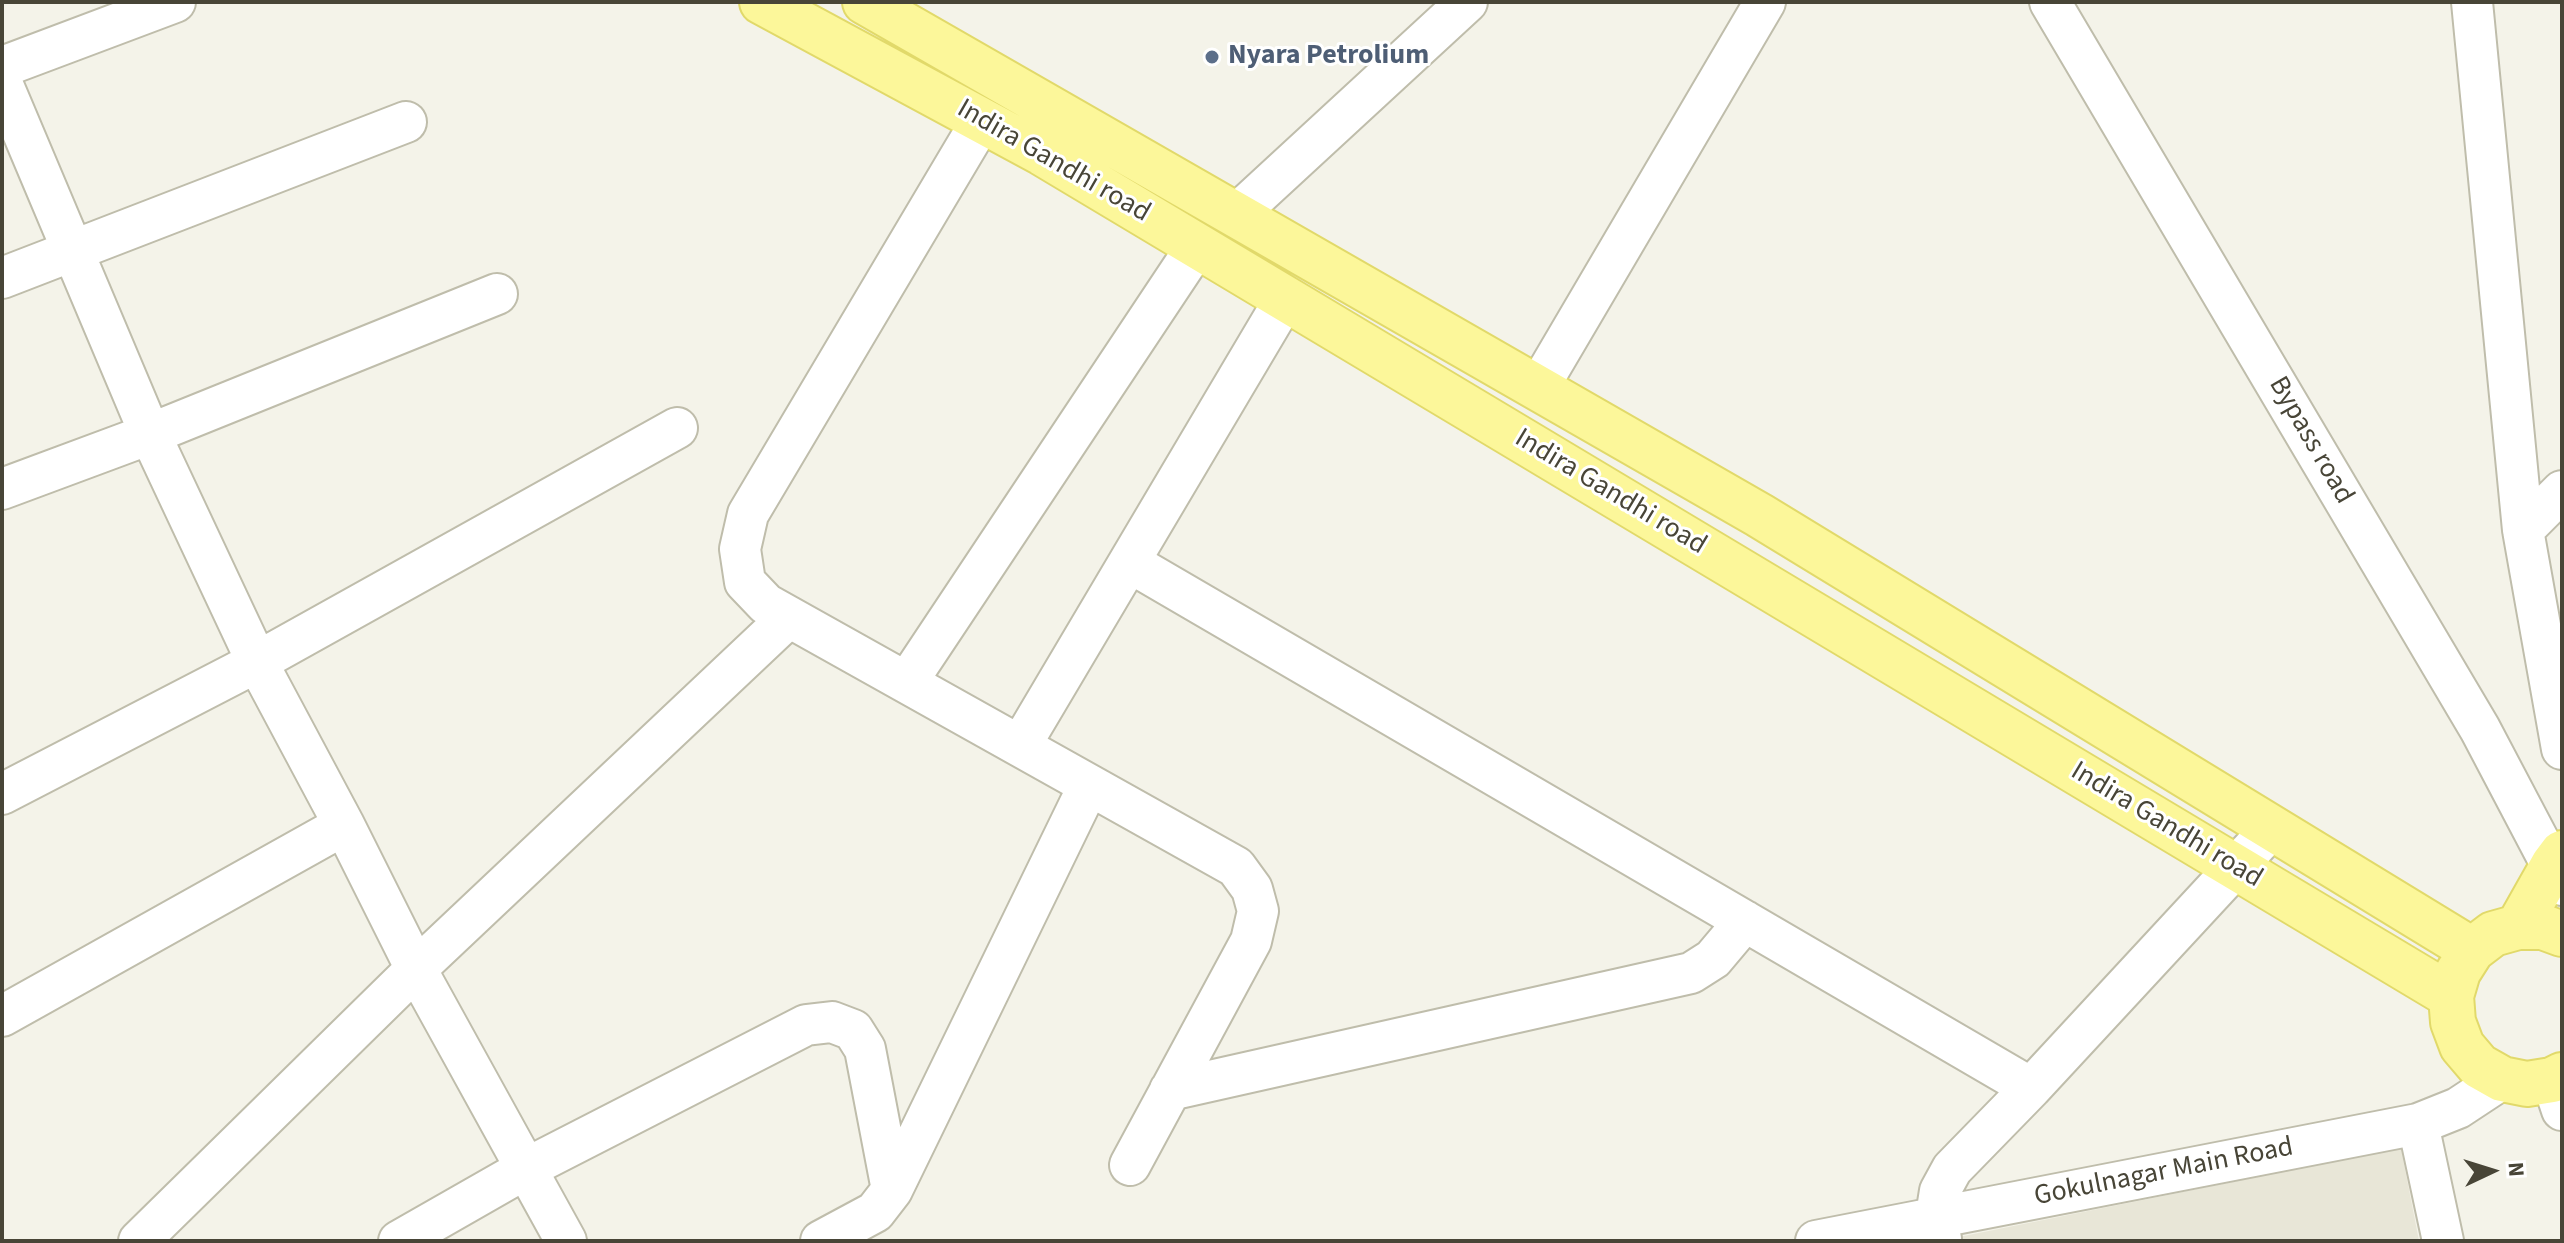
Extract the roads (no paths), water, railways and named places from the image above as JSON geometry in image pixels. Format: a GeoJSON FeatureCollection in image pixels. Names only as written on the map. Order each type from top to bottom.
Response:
{"type":"FeatureCollection","features":[{"type":"Feature","properties":{"kind":"main road","name":"Indira Gandhi road"},"geometry":{"type":"LineString","coordinates":[[762,2],[1042,153],[2451,996]]}},
{"type":"Feature","properties":{"kind":"main road","name":"Indira Gandhi road"},"geometry":{"type":"LineString","coordinates":[[865,2],[1759,515],[2472,950]]}},
{"type":"Feature","properties":{"kind":"main road"},"geometry":{"type":"LineString","coordinates":[[2518,927],[2559,868]]}},
{"type":"Feature","properties":{"kind":"main road"},"geometry":{"type":"LineString","coordinates":[[2559,1088],[2502,1079],[2479,1066],[2462,1046],[2453,1022],[2451,996],[2458,972],[2472,950],[2493,934],[2518,927],[2543,927],[2562,934]]}},
{"type":"Feature","properties":{"kind":"street"},"geometry":{"type":"LineString","coordinates":[[2,67],[175,2]]}},
{"type":"Feature","properties":{"kind":"street"},"geometry":{"type":"LineString","coordinates":[[1236,215],[1467,2]]}},
{"type":"Feature","properties":{"kind":"street"},"geometry":{"type":"LineString","coordinates":[[1538,388],[1765,2]]}},
{"type":"Feature","properties":{"kind":"street","name":"Bypass road"},"geometry":{"type":"LineString","coordinates":[[2050,2],[2559,868]]}},
{"type":"Feature","properties":{"kind":"street"},"geometry":{"type":"LineString","coordinates":[[2472,2],[2523,530],[2562,749]]}},
{"type":"Feature","properties":{"kind":"street"},"geometry":{"type":"LineString","coordinates":[[2,83],[150,434],[257,662],[416,969],[566,1241]]}},
{"type":"Feature","properties":{"kind":"street"},"geometry":{"type":"LineString","coordinates":[[982,120],[748,514],[740,549],[745,582],[766,604],[1236,867],[1252,889],[1258,911],[1251,941],[1130,1165]]}},
{"type":"Feature","properties":{"kind":"street"},"geometry":{"type":"LineString","coordinates":[[2,278],[406,122]]}},
{"type":"Feature","properties":{"kind":"street"},"geometry":{"type":"LineString","coordinates":[[907,682],[1197,246]]}},
{"type":"Feature","properties":{"kind":"street"},"geometry":{"type":"LineString","coordinates":[[2,489],[150,434],[497,294]]}},
{"type":"Feature","properties":{"kind":"street"},"geometry":{"type":"LineString","coordinates":[[1020,746],[1285,299]]}},
{"type":"Feature","properties":{"kind":"street"},"geometry":{"type":"LineString","coordinates":[[2,794],[257,662],[677,428]]}},
{"type":"Feature","properties":{"kind":"street"},"geometry":{"type":"LineString","coordinates":[[2523,530],[2562,491]]}},
{"type":"Feature","properties":{"kind":"street"},"geometry":{"type":"LineString","coordinates":[[1129,562],[2031,1088]]}},
{"type":"Feature","properties":{"kind":"street"},"geometry":{"type":"LineString","coordinates":[[139,1241],[416,969],[789,617]]}},
{"type":"Feature","properties":{"kind":"street"},"geometry":{"type":"LineString","coordinates":[[821,1241],[875,1212],[892,1190],[1089,785]]}},
{"type":"Feature","properties":{"kind":"street"},"geometry":{"type":"LineString","coordinates":[[2,1016],[344,825]]}},
{"type":"Feature","properties":{"kind":"street"},"geometry":{"type":"LineString","coordinates":[[1939,1229],[1940,1191],[1952,1169],[2271,829]]}},
{"type":"Feature","properties":{"kind":"street"},"geometry":{"type":"LineString","coordinates":[[1170,1090],[1691,973],[1713,959],[1745,921]]}},
{"type":"Feature","properties":{"kind":"street"},"geometry":{"type":"LineString","coordinates":[[399,1241],[527,1168],[806,1025],[832,1022],[853,1030],[865,1049],[892,1190]]}},
{"type":"Feature","properties":{"kind":"street","name":"Gokulnagar Main Road"},"geometry":{"type":"LineString","coordinates":[[1816,1241],[1939,1229],[2418,1124],[2458,1108],[2502,1079]]}},
{"type":"Feature","properties":{"kind":"street"},"geometry":{"type":"LineString","coordinates":[[2418,1124],[2443,1241]]}},
{"type":"Feature","properties":{"kind":"place","name":"Nyara Petrolium"},"geometry":{"type":"Point","coordinates":[1212,57]}}]}
